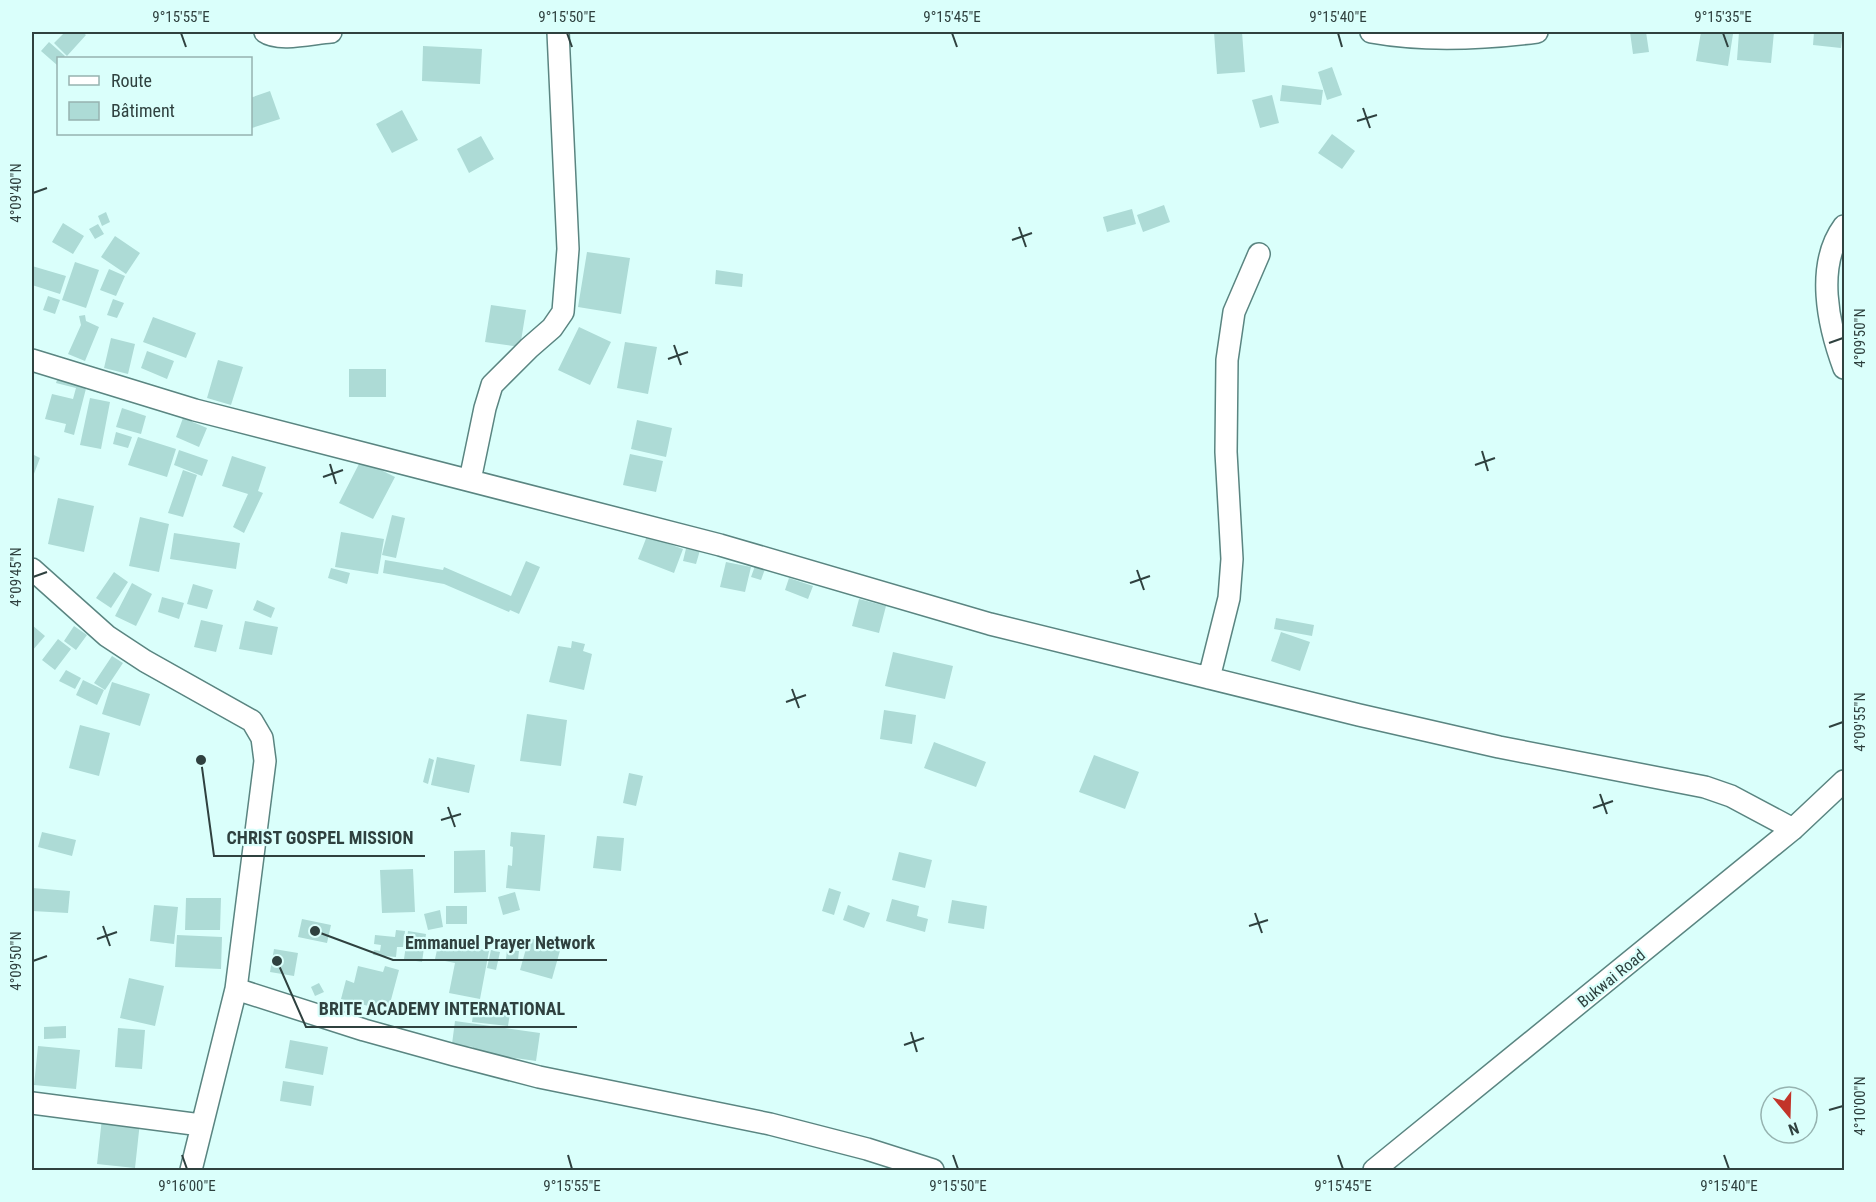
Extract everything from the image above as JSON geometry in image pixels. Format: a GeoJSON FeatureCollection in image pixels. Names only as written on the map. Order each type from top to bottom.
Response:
{"type":"FeatureCollection","features":[{"type":"Feature","properties":{"kind":"street"},"geometry":{"type":"LineString","coordinates":[[265,32],[271,36],[331,32]]}},
{"type":"Feature","properties":{"kind":"street"},"geometry":{"type":"LineString","coordinates":[[470,480],[492,385],[552,328],[563,312],[568,249],[558,32]]}},
{"type":"Feature","properties":{"kind":"street"},"geometry":{"type":"LineString","coordinates":[[1371,32],[1457,39],[1537,32]]}},
{"type":"Feature","properties":{"kind":"street"},"geometry":{"type":"LineString","coordinates":[[1845,226],[1835,239],[1827,269],[1828,305],[1838,350],[1845,368]]}},
{"type":"Feature","properties":{"kind":"street"},"geometry":{"type":"LineString","coordinates":[[1209,678],[1229,598],[1231,569],[1226,452],[1227,360],[1234,312],[1258,254]]}},
{"type":"Feature","properties":{"kind":"street"},"geometry":{"type":"LineString","coordinates":[[32,360],[195,410],[720,545],[990,624],[1359,715],[1488,744],[1705,787],[1731,796],[1793,829]]}},
{"type":"Feature","properties":{"kind":"street"},"geometry":{"type":"LineString","coordinates":[[32,569],[107,636],[145,661],[252,721],[262,738],[265,761],[236,989],[191,1170]]}},
{"type":"Feature","properties":{"kind":"street","name":"Bukwai Road"},"geometry":{"type":"LineString","coordinates":[[1374,1170],[1793,829],[1845,781]]}},
{"type":"Feature","properties":{"kind":"street"},"geometry":{"type":"LineString","coordinates":[[236,989],[364,1030],[539,1077],[770,1124],[867,1149],[933,1170]]}},
{"type":"Feature","properties":{"kind":"street"},"geometry":{"type":"LineString","coordinates":[[32,1103],[201,1125]]}},
{"type":"Feature","properties":{"kind":"building"},"geometry":{"type":"Polygon","coordinates":[[[65,32],[82,32],[86,35],[67,56],[54,43],[65,32]]]}},
{"type":"Feature","properties":{"kind":"building"},"geometry":{"type":"Polygon","coordinates":[[[1214,32],[1242,32],[1245,72],[1217,74],[1214,32]]]}},
{"type":"Feature","properties":{"kind":"building"},"geometry":{"type":"Polygon","coordinates":[[[1630,32],[1646,32],[1649,52],[1633,54],[1630,32]]]}},
{"type":"Feature","properties":{"kind":"building"},"geometry":{"type":"Polygon","coordinates":[[[1701,32],[1733,34],[1728,66],[1696,61],[1701,32]]]}},
{"type":"Feature","properties":{"kind":"building"},"geometry":{"type":"Polygon","coordinates":[[[1739,32],[1774,32],[1771,63],[1737,60],[1739,32]]]}},
{"type":"Feature","properties":{"kind":"building"},"geometry":{"type":"Polygon","coordinates":[[[1814,32],[1843,32],[1841,48],[1813,45],[1814,32]]]}},
{"type":"Feature","properties":{"kind":"building"},"geometry":{"type":"Polygon","coordinates":[[[49,42],[65,56],[57,57],[57,65],[41,51],[49,42]]]}},
{"type":"Feature","properties":{"kind":"building"},"geometry":{"type":"Polygon","coordinates":[[[423,46],[482,49],[480,84],[422,81],[423,46]]]}},
{"type":"Feature","properties":{"kind":"building"},"geometry":{"type":"Polygon","coordinates":[[[1332,67],[1342,95],[1327,100],[1318,72],[1332,67]]]}},
{"type":"Feature","properties":{"kind":"building"},"geometry":{"type":"Polygon","coordinates":[[[1282,85],[1323,90],[1321,105],[1280,101],[1282,85]]]}},
{"type":"Feature","properties":{"kind":"building"},"geometry":{"type":"Polygon","coordinates":[[[270,91],[280,119],[252,128],[252,97],[270,91]]]}},
{"type":"Feature","properties":{"kind":"building"},"geometry":{"type":"Polygon","coordinates":[[[1272,95],[1279,123],[1260,128],[1252,100],[1272,95]]]}},
{"type":"Feature","properties":{"kind":"building"},"geometry":{"type":"Polygon","coordinates":[[[402,110],[418,140],[392,153],[376,124],[402,110]]]}},
{"type":"Feature","properties":{"kind":"building"},"geometry":{"type":"Polygon","coordinates":[[[1332,134],[1355,151],[1342,169],[1318,153],[1332,134]]]}},
{"type":"Feature","properties":{"kind":"building"},"geometry":{"type":"Polygon","coordinates":[[[481,136],[494,159],[469,173],[457,149],[481,136]]]}},
{"type":"Feature","properties":{"kind":"building"},"geometry":{"type":"Polygon","coordinates":[[[1164,205],[1170,222],[1143,232],[1137,215],[1164,205]]]}},
{"type":"Feature","properties":{"kind":"building"},"geometry":{"type":"Polygon","coordinates":[[[1132,209],[1136,224],[1107,232],[1103,217],[1132,209]]]}},
{"type":"Feature","properties":{"kind":"building"},"geometry":{"type":"Polygon","coordinates":[[[106,212],[110,222],[102,226],[98,216],[106,212]]]}},
{"type":"Feature","properties":{"kind":"building"},"geometry":{"type":"Polygon","coordinates":[[[63,223],[84,236],[73,254],[52,242],[63,223]]]}},
{"type":"Feature","properties":{"kind":"building"},"geometry":{"type":"Polygon","coordinates":[[[98,224],[104,234],[95,239],[89,229],[98,224]]]}},
{"type":"Feature","properties":{"kind":"building"},"geometry":{"type":"Polygon","coordinates":[[[115,236],[140,253],[126,274],[101,257],[115,236]]]}},
{"type":"Feature","properties":{"kind":"building"},"geometry":{"type":"Polygon","coordinates":[[[587,252],[630,258],[621,314],[578,307],[587,252]]]}},
{"type":"Feature","properties":{"kind":"building"},"geometry":{"type":"Polygon","coordinates":[[[75,262],[99,270],[86,308],[62,300],[75,262]]]}},
{"type":"Feature","properties":{"kind":"building"},"geometry":{"type":"Polygon","coordinates":[[[32,266],[66,276],[60,294],[32,285],[32,266]]]}},
{"type":"Feature","properties":{"kind":"building"},"geometry":{"type":"Polygon","coordinates":[[[109,269],[125,276],[116,296],[100,290],[109,269]]]}},
{"type":"Feature","properties":{"kind":"building"},"geometry":{"type":"Polygon","coordinates":[[[716,270],[743,274],[742,287],[715,284],[716,270]]]}},
{"type":"Feature","properties":{"kind":"building"},"geometry":{"type":"Polygon","coordinates":[[[48,296],[60,300],[55,314],[43,310],[48,296]]]}},
{"type":"Feature","properties":{"kind":"building"},"geometry":{"type":"Polygon","coordinates":[[[113,299],[124,303],[117,318],[107,315],[113,299]]]}},
{"type":"Feature","properties":{"kind":"building"},"geometry":{"type":"Polygon","coordinates":[[[491,305],[526,310],[520,347],[485,342],[491,305]]]}},
{"type":"Feature","properties":{"kind":"building"},"geometry":{"type":"Polygon","coordinates":[[[85,315],[86,321],[99,327],[85,361],[68,354],[81,325],[79,316],[85,315]]]}},
{"type":"Feature","properties":{"kind":"building"},"geometry":{"type":"Polygon","coordinates":[[[153,317],[196,333],[186,358],[143,342],[153,317]]]}},
{"type":"Feature","properties":{"kind":"building"},"geometry":{"type":"Polygon","coordinates":[[[579,327],[611,342],[590,385],[558,370],[579,327]]]}},
{"type":"Feature","properties":{"kind":"building"},"geometry":{"type":"Polygon","coordinates":[[[111,338],[135,344],[128,374],[104,368],[111,338]]]}},
{"type":"Feature","properties":{"kind":"building"},"geometry":{"type":"Polygon","coordinates":[[[625,342],[657,347],[648,394],[617,388],[625,342]]]}},
{"type":"Feature","properties":{"kind":"building"},"geometry":{"type":"Polygon","coordinates":[[[147,351],[174,361],[167,379],[141,368],[147,351]]]}},
{"type":"Feature","properties":{"kind":"building"},"geometry":{"type":"Polygon","coordinates":[[[218,360],[243,367],[231,405],[207,398],[218,360]]]}},
{"type":"Feature","properties":{"kind":"building"},"geometry":{"type":"Polygon","coordinates":[[[349,369],[386,369],[386,397],[349,397],[349,369]]]}},
{"type":"Feature","properties":{"kind":"building"},"geometry":{"type":"Polygon","coordinates":[[[60,370],[89,377],[74,435],[64,432],[66,424],[45,419],[52,394],[73,399],[76,388],[56,383],[60,370]]]}},
{"type":"Feature","properties":{"kind":"building"},"geometry":{"type":"Polygon","coordinates":[[[90,398],[110,402],[101,449],[80,445],[90,398]]]}},
{"type":"Feature","properties":{"kind":"building"},"geometry":{"type":"Polygon","coordinates":[[[122,408],[146,416],[141,434],[116,427],[122,408]]]}},
{"type":"Feature","properties":{"kind":"building"},"geometry":{"type":"Polygon","coordinates":[[[183,418],[207,428],[199,447],[176,437],[183,418]]]}},
{"type":"Feature","properties":{"kind":"building"},"geometry":{"type":"Polygon","coordinates":[[[637,420],[672,428],[666,457],[631,449],[637,420]]]}},
{"type":"Feature","properties":{"kind":"building"},"geometry":{"type":"Polygon","coordinates":[[[116,432],[132,437],[128,448],[113,444],[116,432]]]}},
{"type":"Feature","properties":{"kind":"building"},"geometry":{"type":"Polygon","coordinates":[[[138,437],[176,449],[167,477],[128,465],[138,437]]]}},
{"type":"Feature","properties":{"kind":"building"},"geometry":{"type":"Polygon","coordinates":[[[179,450],[208,460],[202,476],[174,465],[179,450]]]}},
{"type":"Feature","properties":{"kind":"building"},"geometry":{"type":"Polygon","coordinates":[[[32,454],[40,458],[32,479],[32,454]]]}},
{"type":"Feature","properties":{"kind":"building"},"geometry":{"type":"Polygon","coordinates":[[[630,454],[663,461],[656,492],[623,485],[630,454]]]}},
{"type":"Feature","properties":{"kind":"building"},"geometry":{"type":"Polygon","coordinates":[[[232,456],[266,467],[258,491],[263,493],[244,533],[233,527],[248,494],[222,486],[232,456]]]}},
{"type":"Feature","properties":{"kind":"building"},"geometry":{"type":"Polygon","coordinates":[[[361,460],[395,477],[373,519],[339,503],[361,460]]]}},
{"type":"Feature","properties":{"kind":"building"},"geometry":{"type":"Polygon","coordinates":[[[183,470],[197,475],[183,517],[168,513],[183,470]]]}},
{"type":"Feature","properties":{"kind":"building"},"geometry":{"type":"Polygon","coordinates":[[[58,498],[94,506],[84,552],[48,544],[58,498]]]}},
{"type":"Feature","properties":{"kind":"building"},"geometry":{"type":"Polygon","coordinates":[[[392,515],[405,518],[396,558],[382,555],[392,515]]]}},
{"type":"Feature","properties":{"kind":"building"},"geometry":{"type":"Polygon","coordinates":[[[140,517],[169,524],[159,572],[129,566],[140,517]]]}},
{"type":"Feature","properties":{"kind":"building"},"geometry":{"type":"Polygon","coordinates":[[[341,532],[384,539],[378,574],[335,567],[341,532]]]}},
{"type":"Feature","properties":{"kind":"building"},"geometry":{"type":"Polygon","coordinates":[[[174,533],[240,543],[236,569],[170,559],[174,533]]]}},
{"type":"Feature","properties":{"kind":"building"},"geometry":{"type":"Polygon","coordinates":[[[647,536],[683,549],[674,573],[638,559],[647,536]]]}},
{"type":"Feature","properties":{"kind":"building"},"geometry":{"type":"Polygon","coordinates":[[[689,536],[703,540],[696,564],[683,561],[689,536]]]}},
{"type":"Feature","properties":{"kind":"building"},"geometry":{"type":"Polygon","coordinates":[[[759,555],[769,558],[761,580],[751,577],[759,555]]]}},
{"type":"Feature","properties":{"kind":"building"},"geometry":{"type":"Polygon","coordinates":[[[385,560],[443,570],[444,567],[511,596],[526,561],[540,567],[519,614],[510,610],[509,612],[444,584],[383,573],[385,560]]]}},
{"type":"Feature","properties":{"kind":"building"},"geometry":{"type":"Polygon","coordinates":[[[726,562],[751,567],[745,592],[720,587],[726,562]]]}},
{"type":"Feature","properties":{"kind":"building"},"geometry":{"type":"Polygon","coordinates":[[[331,568],[350,573],[347,584],[328,578],[331,568]]]}},
{"type":"Feature","properties":{"kind":"building"},"geometry":{"type":"Polygon","coordinates":[[[114,572],[128,582],[111,608],[96,598],[114,572]]]}},
{"type":"Feature","properties":{"kind":"building"},"geometry":{"type":"Polygon","coordinates":[[[789,578],[813,586],[808,599],[785,590],[789,578]]]}},
{"type":"Feature","properties":{"kind":"building"},"geometry":{"type":"Polygon","coordinates":[[[132,583],[152,594],[136,626],[115,616],[132,583]]]}},
{"type":"Feature","properties":{"kind":"building"},"geometry":{"type":"Polygon","coordinates":[[[193,584],[213,590],[207,609],[187,604],[193,584]]]}},
{"type":"Feature","properties":{"kind":"building"},"geometry":{"type":"Polygon","coordinates":[[[162,597],[184,603],[179,619],[158,612],[162,597]]]}},
{"type":"Feature","properties":{"kind":"building"},"geometry":{"type":"Polygon","coordinates":[[[859,599],[886,606],[879,633],[852,626],[859,599]]]}},
{"type":"Feature","properties":{"kind":"building"},"geometry":{"type":"Polygon","coordinates":[[[257,600],[275,608],[271,618],[253,610],[257,600]]]}},
{"type":"Feature","properties":{"kind":"building"},"geometry":{"type":"Polygon","coordinates":[[[1276,618],[1314,625],[1312,636],[1274,629],[1276,618]]]}},
{"type":"Feature","properties":{"kind":"building"},"geometry":{"type":"Polygon","coordinates":[[[201,620],[223,625],[216,652],[194,647],[201,620]]]}},
{"type":"Feature","properties":{"kind":"building"},"geometry":{"type":"Polygon","coordinates":[[[245,621],[278,627],[272,655],[239,649],[245,621]]]}},
{"type":"Feature","properties":{"kind":"building"},"geometry":{"type":"Polygon","coordinates":[[[32,625],[45,636],[32,651],[32,625]]]}},
{"type":"Feature","properties":{"kind":"building"},"geometry":{"type":"Polygon","coordinates":[[[74,626],[87,635],[76,650],[64,641],[74,626]]]}},
{"type":"Feature","properties":{"kind":"building"},"geometry":{"type":"Polygon","coordinates":[[[1281,632],[1310,642],[1300,671],[1271,661],[1281,632]]]}},
{"type":"Feature","properties":{"kind":"building"},"geometry":{"type":"Polygon","coordinates":[[[58,639],[71,649],[55,670],[42,660],[58,639]]]}},
{"type":"Feature","properties":{"kind":"building"},"geometry":{"type":"Polygon","coordinates":[[[572,641],[585,644],[583,651],[592,654],[584,690],[549,682],[558,646],[571,648],[572,641]]]}},
{"type":"Feature","properties":{"kind":"building"},"geometry":{"type":"Polygon","coordinates":[[[893,652],[953,666],[945,699],[885,686],[893,652]]]}},
{"type":"Feature","properties":{"kind":"building"},"geometry":{"type":"Polygon","coordinates":[[[112,656],[123,663],[105,690],[94,683],[112,656]]]}},
{"type":"Feature","properties":{"kind":"building"},"geometry":{"type":"Polygon","coordinates":[[[66,670],[81,678],[75,689],[59,681],[66,670]]]}},
{"type":"Feature","properties":{"kind":"building"},"geometry":{"type":"Polygon","coordinates":[[[83,680],[104,690],[97,705],[76,695],[83,680]]]}},
{"type":"Feature","properties":{"kind":"building"},"geometry":{"type":"Polygon","coordinates":[[[112,682],[150,694],[140,726],[102,714],[112,682]]]}},
{"type":"Feature","properties":{"kind":"building"},"geometry":{"type":"Polygon","coordinates":[[[884,710],[916,715],[912,744],[880,739],[884,710]]]}},
{"type":"Feature","properties":{"kind":"building"},"geometry":{"type":"Polygon","coordinates":[[[527,714],[567,720],[561,766],[520,761],[527,714]]]}},
{"type":"Feature","properties":{"kind":"building"},"geometry":{"type":"Polygon","coordinates":[[[80,725],[110,733],[99,776],[69,768],[80,725]]]}},
{"type":"Feature","properties":{"kind":"building"},"geometry":{"type":"Polygon","coordinates":[[[934,742],[986,762],[976,787],[924,768],[934,742]]]}},
{"type":"Feature","properties":{"kind":"building"},"geometry":{"type":"Polygon","coordinates":[[[1094,755],[1139,772],[1125,809],[1079,792],[1094,755]]]}},
{"type":"Feature","properties":{"kind":"building"},"geometry":{"type":"Polygon","coordinates":[[[437,757],[475,765],[469,793],[431,785],[437,757]]]}},
{"type":"Feature","properties":{"kind":"building"},"geometry":{"type":"Polygon","coordinates":[[[429,758],[434,760],[428,784],[423,782],[429,758]]]}},
{"type":"Feature","properties":{"kind":"building"},"geometry":{"type":"Polygon","coordinates":[[[629,773],[643,776],[636,806],[623,803],[629,773]]]}},
{"type":"Feature","properties":{"kind":"building"},"geometry":{"type":"Polygon","coordinates":[[[42,832],[76,840],[72,856],[38,847],[42,832]]]}},
{"type":"Feature","properties":{"kind":"building"},"geometry":{"type":"Polygon","coordinates":[[[511,832],[545,835],[540,891],[506,888],[508,865],[512,866],[511,832]]]}},
{"type":"Feature","properties":{"kind":"building"},"geometry":{"type":"Polygon","coordinates":[[[597,836],[624,838],[621,871],[593,868],[597,836]]]}},
{"type":"Feature","properties":{"kind":"building"},"geometry":{"type":"Polygon","coordinates":[[[485,850],[486,892],[454,893],[454,851],[485,850]]]}},
{"type":"Feature","properties":{"kind":"building"},"geometry":{"type":"Polygon","coordinates":[[[899,852],[932,860],[925,888],[892,880],[899,852]]]}},
{"type":"Feature","properties":{"kind":"building"},"geometry":{"type":"Polygon","coordinates":[[[413,869],[415,912],[382,913],[380,870],[413,869]]]}},
{"type":"Feature","properties":{"kind":"building"},"geometry":{"type":"Polygon","coordinates":[[[32,888],[70,891],[68,913],[32,911],[32,888]]]}},
{"type":"Feature","properties":{"kind":"building"},"geometry":{"type":"Polygon","coordinates":[[[829,888],[841,892],[834,915],[822,911],[829,888]]]}},
{"type":"Feature","properties":{"kind":"building"},"geometry":{"type":"Polygon","coordinates":[[[515,892],[520,910],[503,915],[498,897],[515,892]]]}},
{"type":"Feature","properties":{"kind":"building"},"geometry":{"type":"Polygon","coordinates":[[[186,898],[221,898],[220,930],[185,930],[186,898]]]}},
{"type":"Feature","properties":{"kind":"building"},"geometry":{"type":"Polygon","coordinates":[[[892,899],[919,906],[917,916],[928,919],[925,932],[886,921],[892,899]]]}},
{"type":"Feature","properties":{"kind":"building"},"geometry":{"type":"Polygon","coordinates":[[[952,900],[987,906],[984,929],[948,923],[952,900]]]}},
{"type":"Feature","properties":{"kind":"building"},"geometry":{"type":"Polygon","coordinates":[[[154,905],[178,907],[174,944],[150,941],[154,905]]]}},
{"type":"Feature","properties":{"kind":"building"},"geometry":{"type":"Polygon","coordinates":[[[848,905],[870,913],[864,928],[843,920],[848,905]]]}},
{"type":"Feature","properties":{"kind":"building"},"geometry":{"type":"Polygon","coordinates":[[[446,906],[467,906],[467,924],[446,924],[446,906]]]}},
{"type":"Feature","properties":{"kind":"building"},"geometry":{"type":"Polygon","coordinates":[[[440,910],[443,927],[428,930],[424,914],[440,910]]]}},
{"type":"Feature","properties":{"kind":"building"},"geometry":{"type":"Polygon","coordinates":[[[302,919],[331,925],[327,943],[298,937],[302,919]]]}},
{"type":"Feature","properties":{"kind":"building"},"geometry":{"type":"Polygon","coordinates":[[[396,930],[405,931],[403,947],[397,947],[396,957],[373,955],[374,950],[380,951],[381,945],[374,944],[375,935],[395,937],[396,930]]]}},
{"type":"Feature","properties":{"kind":"building"},"geometry":{"type":"Polygon","coordinates":[[[408,931],[426,934],[422,962],[404,959],[408,931]]]}},
{"type":"Feature","properties":{"kind":"building"},"geometry":{"type":"Polygon","coordinates":[[[177,935],[222,937],[221,969],[175,967],[177,935]]]}},
{"type":"Feature","properties":{"kind":"building"},"geometry":{"type":"Polygon","coordinates":[[[529,938],[561,947],[552,979],[520,970],[529,938]]]}},
{"type":"Feature","properties":{"kind":"building"},"geometry":{"type":"Polygon","coordinates":[[[439,941],[489,951],[480,999],[449,993],[455,963],[435,959],[439,941]]]}},
{"type":"Feature","properties":{"kind":"building"},"geometry":{"type":"Polygon","coordinates":[[[274,949],[298,953],[294,976],[270,972],[274,949]]]}},
{"type":"Feature","properties":{"kind":"building"},"geometry":{"type":"Polygon","coordinates":[[[491,950],[500,952],[496,970],[487,968],[491,950]]]}},
{"type":"Feature","properties":{"kind":"building"},"geometry":{"type":"Polygon","coordinates":[[[507,950],[519,951],[518,960],[506,959],[507,950]]]}},
{"type":"Feature","properties":{"kind":"building"},"geometry":{"type":"Polygon","coordinates":[[[358,966],[383,972],[385,966],[399,970],[388,1011],[341,999],[346,980],[354,983],[358,966]]]}},
{"type":"Feature","properties":{"kind":"building"},"geometry":{"type":"Polygon","coordinates":[[[129,978],[164,986],[155,1026],[120,1018],[129,978]]]}},
{"type":"Feature","properties":{"kind":"building"},"geometry":{"type":"Polygon","coordinates":[[[319,983],[324,992],[315,996],[311,987],[319,983]]]}},
{"type":"Feature","properties":{"kind":"building"},"geometry":{"type":"Polygon","coordinates":[[[475,1001],[511,1006],[508,1026],[472,1022],[475,1001]]]}},
{"type":"Feature","properties":{"kind":"building"},"geometry":{"type":"Polygon","coordinates":[[[455,1021],[540,1033],[536,1061],[472,1052],[473,1047],[452,1044],[455,1021]]]}},
{"type":"Feature","properties":{"kind":"building"},"geometry":{"type":"Polygon","coordinates":[[[66,1026],[66,1038],[44,1039],[44,1027],[66,1026]]]}},
{"type":"Feature","properties":{"kind":"building"},"geometry":{"type":"Polygon","coordinates":[[[118,1028],[145,1030],[142,1069],[115,1067],[118,1028]]]}},
{"type":"Feature","properties":{"kind":"building"},"geometry":{"type":"Polygon","coordinates":[[[290,1040],[328,1047],[323,1075],[285,1068],[290,1040]]]}},
{"type":"Feature","properties":{"kind":"building"},"geometry":{"type":"Polygon","coordinates":[[[38,1046],[80,1050],[76,1089],[34,1085],[38,1046]]]}},
{"type":"Feature","properties":{"kind":"building"},"geometry":{"type":"Polygon","coordinates":[[[283,1081],[314,1086],[311,1106],[280,1101],[283,1081]]]}},
{"type":"Feature","properties":{"kind":"building"},"geometry":{"type":"Polygon","coordinates":[[[102,1118],[140,1122],[135,1168],[97,1164],[102,1118]]]}},
{"type":"Feature","properties":{"kind":"place","name":"CHRIST GOSPEL MISSION"},"geometry":{"type":"Point","coordinates":[201,760]}},
{"type":"Feature","properties":{"kind":"place","name":"Emmanuel Prayer Network"},"geometry":{"type":"Point","coordinates":[315,931]}},
{"type":"Feature","properties":{"kind":"place","name":"BRITE ACADEMY INTERNATIONAL"},"geometry":{"type":"Point","coordinates":[277,961]}}]}
